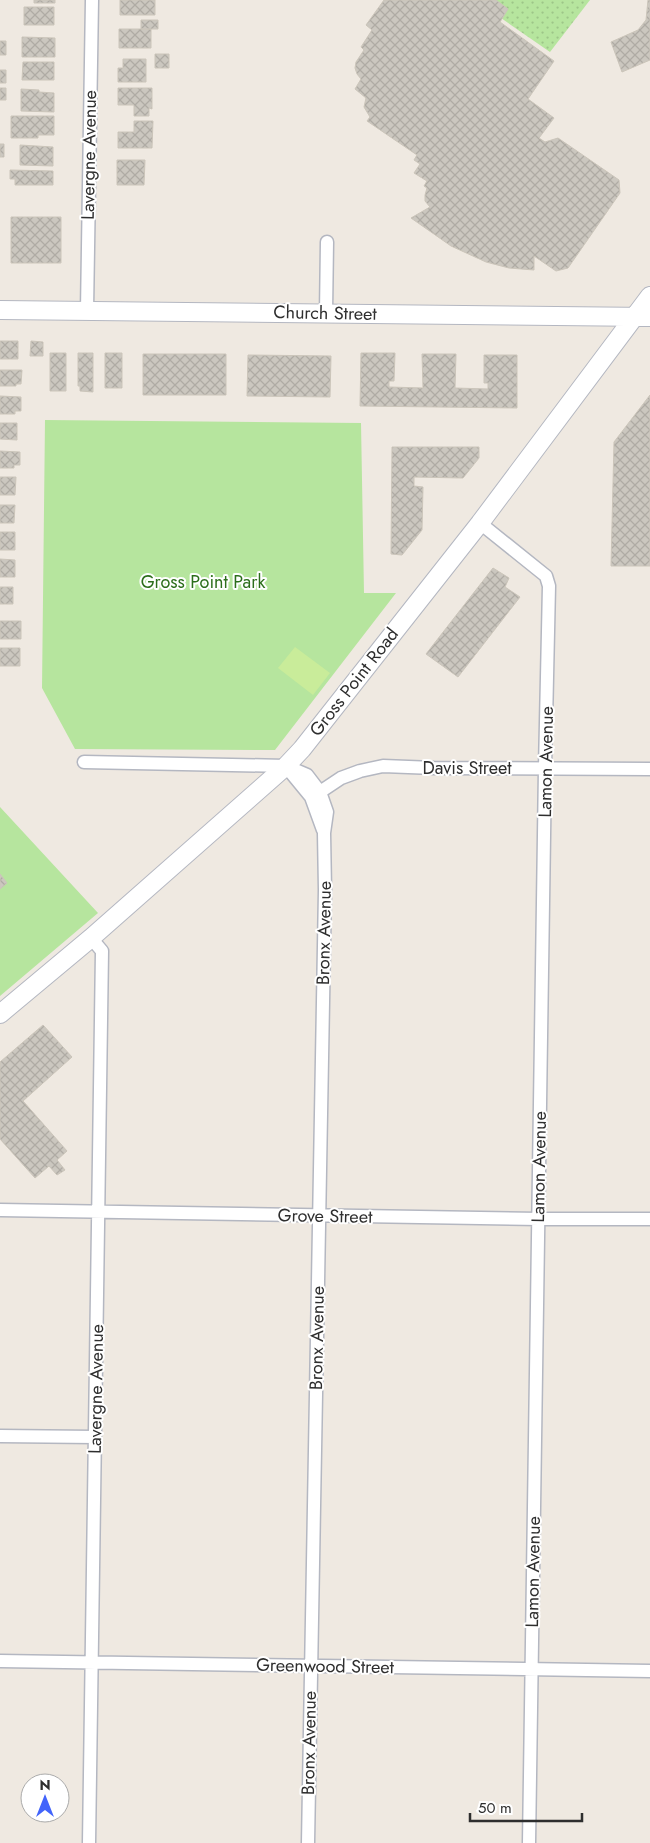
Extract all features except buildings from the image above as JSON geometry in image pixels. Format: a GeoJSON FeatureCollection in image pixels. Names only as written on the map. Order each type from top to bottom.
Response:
{"type":"FeatureCollection","features":[{"type":"Feature","properties":{"kind":"main road","name":"Gross Point Road"},"geometry":{"type":"LineString","coordinates":[[0,1014],[91,938],[302,750],[642,316],[650,296]]}},
{"type":"Feature","properties":{"kind":"main road","name":"Church Street"},"geometry":{"type":"LineString","coordinates":[[0,310],[642,316]]}},
{"type":"Feature","properties":{"kind":"street","name":"Lavergne Avenue"},"geometry":{"type":"LineString","coordinates":[[87,310],[92,0]]}},
{"type":"Feature","properties":{"kind":"street"},"geometry":{"type":"LineString","coordinates":[[326,313],[327,242]]}},
{"type":"Feature","properties":{"kind":"street","name":"Lamon Avenue"},"geometry":{"type":"LineString","coordinates":[[480,523],[546,576],[549,586],[529,1843]]}},
{"type":"Feature","properties":{"kind":"street"},"geometry":{"type":"LineString","coordinates":[[84,762],[286,766]]}},
{"type":"Feature","properties":{"kind":"street","name":"Bronx Avenue"},"geometry":{"type":"LineString","coordinates":[[286,766],[307,775],[320,792],[327,812],[324,833],[325,890],[308,1843]]}},
{"type":"Feature","properties":{"kind":"street","name":"Bronx Avenue"},"geometry":{"type":"LineString","coordinates":[[286,766],[311,797],[324,833]]}},
{"type":"Feature","properties":{"kind":"street","name":"Davis Street"},"geometry":{"type":"LineString","coordinates":[[320,792],[342,778],[360,771],[383,766],[650,769]]}},
{"type":"Feature","properties":{"kind":"street","name":"Lavergne Avenue"},"geometry":{"type":"LineString","coordinates":[[89,1843],[102,950],[91,938]]}},
{"type":"Feature","properties":{"kind":"street","name":"Grove Street"},"geometry":{"type":"LineString","coordinates":[[0,1210],[319,1216],[650,1219]]}},
{"type":"Feature","properties":{"kind":"street"},"geometry":{"type":"LineString","coordinates":[[0,1436],[94,1437]]}},
{"type":"Feature","properties":{"kind":"street","name":"Greenwood Street"},"geometry":{"type":"LineString","coordinates":[[0,1661],[650,1671]]}},
{"type":"Feature","properties":{"kind":"green space"},"geometry":{"type":"Polygon","coordinates":[[[475,0],[590,0],[550,52],[475,0]]]}},
{"type":"Feature","properties":{"kind":"green space","name":"Gross Point Park"},"geometry":{"type":"Polygon","coordinates":[[[45,420],[361,423],[364,593],[396,593],[275,750],[75,749],[42,688],[45,420]]]}},
{"type":"Feature","properties":{"kind":"green space"},"geometry":{"type":"Polygon","coordinates":[[[295,647],[330,673],[313,695],[278,668],[295,647]]]}},
{"type":"Feature","properties":{"kind":"green space"},"geometry":{"type":"Polygon","coordinates":[[[0,807],[98,913],[0,996],[0,807]]]}}]}
